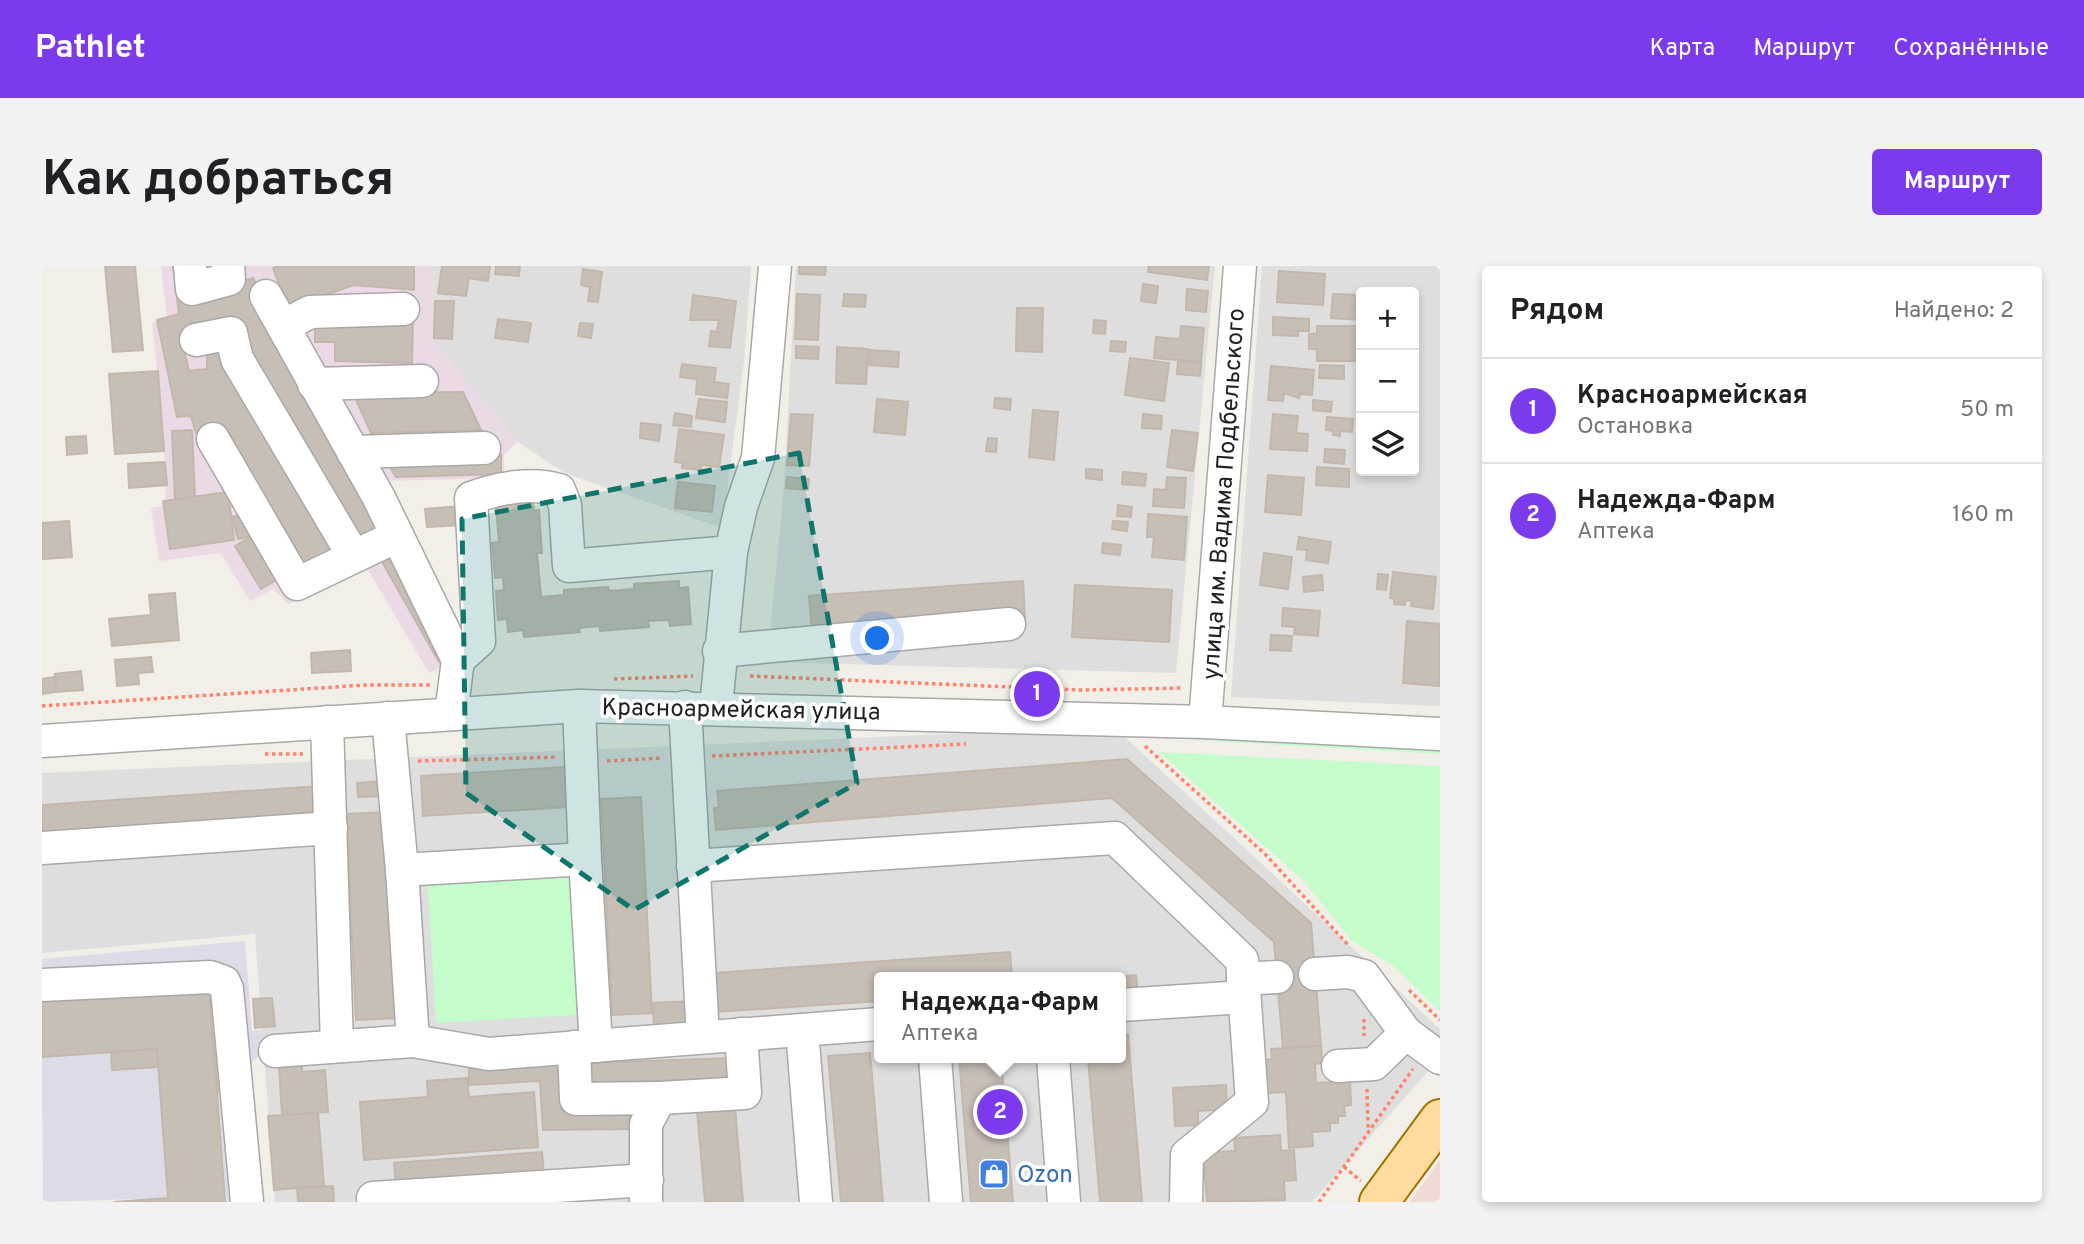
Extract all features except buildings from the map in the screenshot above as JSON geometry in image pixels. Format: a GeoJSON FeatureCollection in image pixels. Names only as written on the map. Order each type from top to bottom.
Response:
{"type":"FeatureCollection","features":[{"type":"Feature","properties":{"kind":"main road"},"geometry":{"type":"LineString","coordinates":[[1373,1194],[1440,1119]]}},
{"type":"Feature","properties":{"kind":"street"},"geometry":{"type":"LineString","coordinates":[[190,266],[192,289],[229,279],[228,266]]}},
{"type":"Feature","properties":{"kind":"street"},"geometry":{"type":"LineString","coordinates":[[716,707],[719,651],[731,552],[741,507],[758,458],[775,266]]}},
{"type":"Feature","properties":{"kind":"street","name":"улица им. Вадима Подбельского"},"geometry":{"type":"LineString","coordinates":[[1205,722],[1240,266]]}},
{"type":"Feature","properties":{"kind":"street"},"geometry":{"type":"LineString","coordinates":[[266,296],[353,452],[458,660],[451,714]]}},
{"type":"Feature","properties":{"kind":"street"},"geometry":{"type":"LineString","coordinates":[[282,326],[310,312],[402,309]]}},
{"type":"Feature","properties":{"kind":"street"},"geometry":{"type":"LineString","coordinates":[[196,340],[231,333],[237,359],[353,555]]}},
{"type":"Feature","properties":{"kind":"street"},"geometry":{"type":"LineString","coordinates":[[314,384],[422,381]]}},
{"type":"Feature","properties":{"kind":"street"},"geometry":{"type":"LineString","coordinates":[[213,439],[297,584],[397,536]]}},
{"type":"Feature","properties":{"kind":"street"},"geometry":{"type":"LineString","coordinates":[[353,452],[484,448]]}},
{"type":"Feature","properties":{"kind":"street"},"geometry":{"type":"LineString","coordinates":[[458,660],[479,641],[471,498],[492,491],[543,485],[559,490],[565,505],[569,566],[731,552]]}},
{"type":"Feature","properties":{"kind":"street"},"geometry":{"type":"LineString","coordinates":[[719,651],[1009,624]]}},
{"type":"Feature","properties":{"kind":"street"},"geometry":{"type":"LineString","coordinates":[[579,706],[585,859],[585,1046],[576,1099],[745,1093],[741,1034]]}},
{"type":"Feature","properties":{"kind":"street","name":"Красноармейская улица"},"geometry":{"type":"LineString","coordinates":[[42,741],[579,706],[716,707],[1205,722],[1440,734]]}},
{"type":"Feature","properties":{"kind":"street"},"geometry":{"type":"LineString","coordinates":[[685,707],[703,1037]]}},
{"type":"Feature","properties":{"kind":"street"},"geometry":{"type":"LineString","coordinates":[[388,718],[402,870],[412,1041]]}},
{"type":"Feature","properties":{"kind":"street"},"geometry":{"type":"LineString","coordinates":[[327,722],[331,929],[337,1046]]}},
{"type":"Feature","properties":{"kind":"street"},"geometry":{"type":"LineString","coordinates":[[42,848],[331,828]]}},
{"type":"Feature","properties":{"kind":"street"},"geometry":{"type":"LineString","coordinates":[[693,866],[1115,838],[1242,960],[1252,1102],[1187,1155],[1186,1202]]}},
{"type":"Feature","properties":{"kind":"street"},"geometry":{"type":"LineString","coordinates":[[402,870],[585,859]]}},
{"type":"Feature","properties":{"kind":"street"},"geometry":{"type":"LineString","coordinates":[[1315,974],[1348,972],[1364,976],[1424,1046],[1374,1064],[1338,1066]]}},
{"type":"Feature","properties":{"kind":"street"},"geometry":{"type":"LineString","coordinates":[[42,985],[210,977],[224,982],[233,1043],[247,1202]]}},
{"type":"Feature","properties":{"kind":"street"},"geometry":{"type":"LineString","coordinates":[[1126,1004],[1244,988],[1277,977]]}},
{"type":"Feature","properties":{"kind":"street"},"geometry":{"type":"LineString","coordinates":[[275,1051],[412,1041],[489,1054],[874,1024]]}},
{"type":"Feature","properties":{"kind":"street"},"geometry":{"type":"LineString","coordinates":[[802,1030],[816,1202]]}},
{"type":"Feature","properties":{"kind":"street"},"geometry":{"type":"LineString","coordinates":[[935,1063],[946,1202]]}},
{"type":"Feature","properties":{"kind":"street"},"geometry":{"type":"LineString","coordinates":[[1053,1063],[1064,1202]]}},
{"type":"Feature","properties":{"kind":"street"},"geometry":{"type":"LineString","coordinates":[[374,1202],[373,1198],[646,1191],[646,1124],[660,1098]]}},
{"type":"Feature","properties":{"kind":"path"},"geometry":{"type":"LineString","coordinates":[[1153,742],[1139,741],[1265,854],[1358,953]]}},
{"type":"Feature","properties":{"kind":"path"},"geometry":{"type":"LineString","coordinates":[[391,761],[558,757],[583,762],[976,743]]}},
{"type":"Feature","properties":{"kind":"path"},"geometry":{"type":"LineString","coordinates":[[258,754],[327,754]]}},
{"type":"Feature","properties":{"kind":"path"},"geometry":{"type":"LineString","coordinates":[[1403,985],[1440,1020]]}},
{"type":"Feature","properties":{"kind":"path"},"geometry":{"type":"LineString","coordinates":[[1319,1202],[1424,1046]]}},
{"type":"Feature","properties":{"kind":"path"},"geometry":{"type":"LineString","coordinates":[[1344,1167],[1373,1194]]}},
{"type":"Feature","properties":{"kind":"highlighted area"},"geometry":{"type":"Polygon","coordinates":[[[799,453],[857,783],[634,910],[466,793],[462,519],[799,453]]]}},
{"type":"Feature","properties":{"kind":"shaded area"},"geometry":{"type":"Polygon","coordinates":[[[161,266],[433,266],[434,343],[518,442],[504,454],[504,478],[379,481],[464,656],[429,673],[368,570],[288,604],[273,589],[250,601],[221,553],[159,561],[151,508],[166,505],[163,423],[152,323],[167,318],[161,266]]]}},
{"type":"Feature","properties":{"kind":"shaded area"},"geometry":{"type":"Polygon","coordinates":[[[433,266],[751,266],[744,362],[722,528],[564,473],[518,442],[434,343],[433,266]]]}},
{"type":"Feature","properties":{"kind":"shaded area"},"geometry":{"type":"Polygon","coordinates":[[[796,266],[1215,266],[1176,673],[767,662],[783,500],[796,266]]]}},
{"type":"Feature","properties":{"kind":"shaded area"},"geometry":{"type":"Polygon","coordinates":[[[1262,266],[1440,266],[1440,706],[1231,697],[1262,266]]]}},
{"type":"Feature","properties":{"kind":"shaded area"},"geometry":{"type":"Polygon","coordinates":[[[1114,727],[1440,1029],[1440,1058],[1312,1202],[275,1202],[255,934],[42,953],[42,773],[1114,727]]]}},
{"type":"Feature","properties":{"kind":"shaded area"},"geometry":{"type":"Polygon","coordinates":[[[245,941],[252,1031],[262,1030],[265,1050],[244,1070],[254,1202],[225,1202],[217,1092],[229,1091],[225,1034],[212,1035],[42,999],[42,959],[245,941]]]}},
{"type":"Feature","properties":{"kind":"shaded area"},"geometry":{"type":"Polygon","coordinates":[[[157,1049],[168,1198],[43,1202],[42,1057],[157,1049]]]}},
{"type":"Feature","properties":{"kind":"shaded area"},"geometry":{"type":"Polygon","coordinates":[[[1440,1160],[1440,1202],[1410,1202],[1440,1160]]]}},
{"type":"Feature","properties":{"kind":"green space"},"geometry":{"type":"Polygon","coordinates":[[[1147,732],[1440,748],[1440,754],[1147,737],[1147,732]]]}},
{"type":"Feature","properties":{"kind":"green space"},"geometry":{"type":"Polygon","coordinates":[[[1159,752],[1440,766],[1440,1011],[1392,965],[1352,941],[1304,881],[1159,752]]]}},
{"type":"Feature","properties":{"kind":"green space"},"geometry":{"type":"Polygon","coordinates":[[[582,863],[592,1014],[436,1023],[427,872],[582,863]]]}},
{"type":"Feature","properties":{"kind":"place","name":"Красноармейская"},"geometry":{"type":"Point","coordinates":[1037,694]}},
{"type":"Feature","properties":{"kind":"place","name":"Надежда-Фарм"},"geometry":{"type":"Point","coordinates":[1000,1112]}},
{"type":"Feature","properties":{"kind":"place","name":"Ozon"},"geometry":{"type":"Point","coordinates":[994,1174]}}]}
